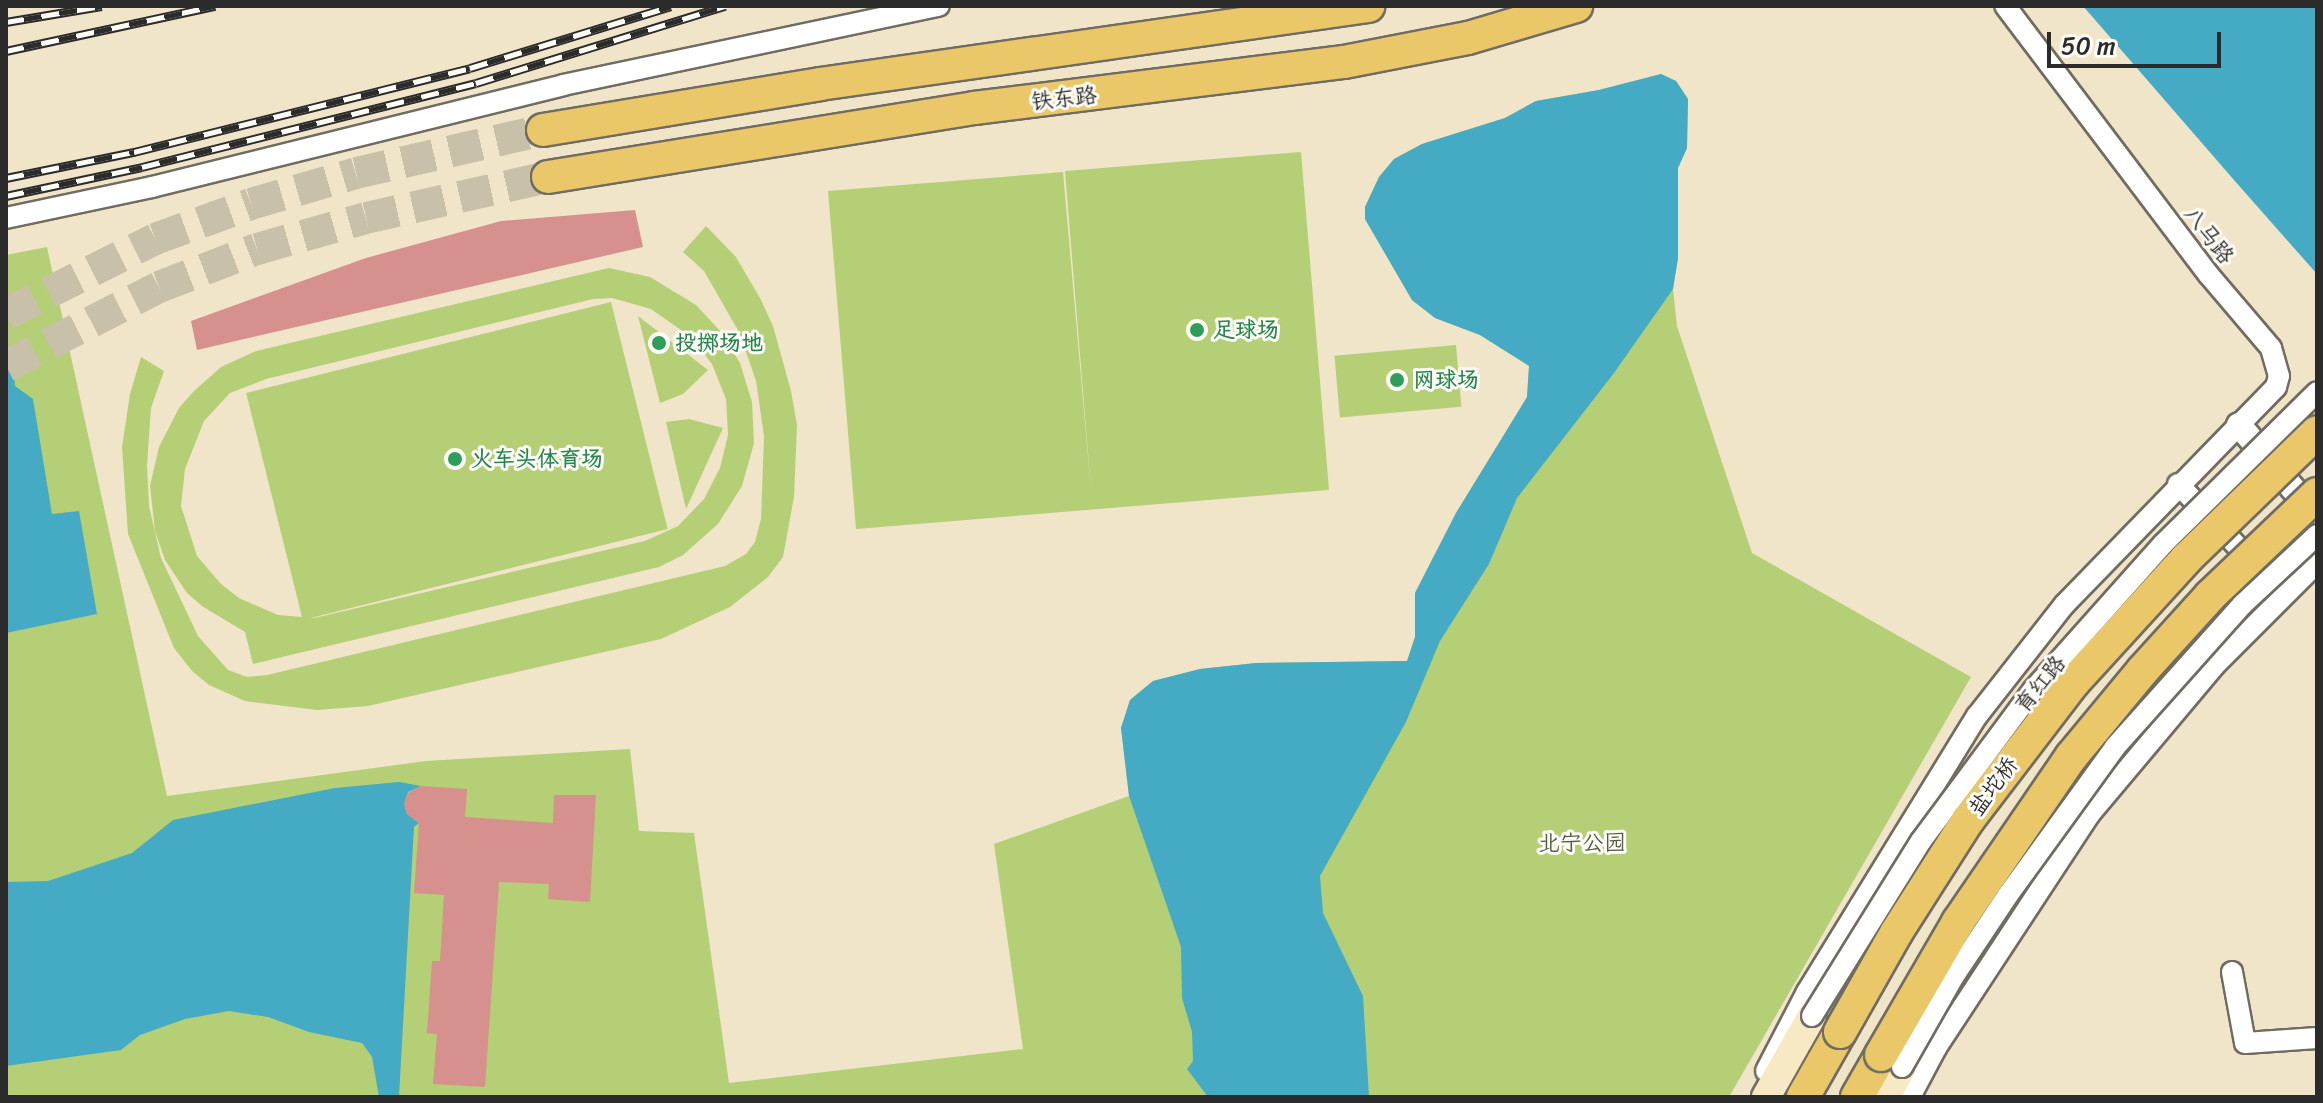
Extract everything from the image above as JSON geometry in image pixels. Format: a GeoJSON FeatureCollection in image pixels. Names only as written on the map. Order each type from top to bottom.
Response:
{"type":"FeatureCollection","features":[{"type":"Feature","properties":{"kind":"highway"},"geometry":{"type":"LineString","coordinates":[[543,130],[820,84],[1368,6]]}},
{"type":"Feature","properties":{"kind":"highway","name":"铁东路"},"geometry":{"type":"LineString","coordinates":[[548,177],[974,108],[1132,91],[1423,48],[1576,6]]}},
{"type":"Feature","properties":{"kind":"highway","name":"盐坨桥"},"geometry":{"type":"LineString","coordinates":[[1826,1024],[1896,933],[1968,820],[2072,684],[2186,559],[2317,432]]}},
{"type":"Feature","properties":{"kind":"highway"},"geometry":{"type":"LineString","coordinates":[[1857,1097],[1892,1061],[1958,922],[2071,757],[2210,596],[2317,494]]}},
{"type":"Feature","properties":{"kind":"highway","name":"育红路"},"geometry":{"type":"LineString","coordinates":[[1803,1097],[1826,1024]]}},
{"type":"Feature","properties":{"kind":"main road"},"geometry":{"type":"LineString","coordinates":[[1766,1097],[1826,1024]]}},
{"type":"Feature","properties":{"kind":"main road"},"geometry":{"type":"LineString","coordinates":[[1886,1097],[1892,1061]]}},
{"type":"Feature","properties":{"kind":"street"},"geometry":{"type":"LineString","coordinates":[[6,218],[152,187],[563,85],[939,6]]}},
{"type":"Feature","properties":{"kind":"street","name":"八马路"},"geometry":{"type":"LineString","coordinates":[[1755,1097],[1807,992],[1977,716],[2064,605],[2178,484],[2276,387],[2278,363],[2271,348],[2208,274],[2005,6]]}},
{"type":"Feature","properties":{"kind":"street","name":"育红路"},"geometry":{"type":"LineString","coordinates":[[1826,1024],[1921,841],[2033,690],[2163,544],[2317,392]]}},
{"type":"Feature","properties":{"kind":"street"},"geometry":{"type":"LineString","coordinates":[[2239,425],[2317,517]]}},
{"type":"Feature","properties":{"kind":"street"},"geometry":{"type":"LineString","coordinates":[[2178,484],[2283,595]]}},
{"type":"Feature","properties":{"kind":"street"},"geometry":{"type":"LineString","coordinates":[[1892,1061],[2115,747],[2243,604],[2317,535]]}},
{"type":"Feature","properties":{"kind":"street"},"geometry":{"type":"LineString","coordinates":[[1910,1097],[1944,1035],[2089,815],[2214,666],[2317,563]]}},
{"type":"Feature","properties":{"kind":"street"},"geometry":{"type":"LineString","coordinates":[[2232,972],[2245,1043],[2317,1038]]}},
{"type":"Feature","properties":{"kind":"green space","name":"北宁公园"},"geometry":{"type":"Polygon","coordinates":[[[1661,74],[1676,81],[1688,99],[1687,148],[1678,168],[1678,258],[1673,289],[1677,326],[1752,553],[1971,677],[1729,1097],[6,1097],[6,255],[47,247],[167,796],[426,761],[630,749],[639,831],[694,833],[729,1083],[1023,1049],[994,844],[1129,796],[1121,728],[1130,700],[1153,681],[1200,669],[1256,663],[1407,661],[1415,637],[1415,593],[1456,513],[1527,397],[1529,366],[1480,335],[1435,318],[1412,300],[1365,219],[1365,207],[1379,177],[1394,159],[1422,144],[1505,118],[1536,101],[1599,90],[1661,74]]]}},
{"type":"Feature","properties":{"kind":"green space"},"geometry":{"type":"Polygon","coordinates":[[[1301,152],[1329,490],[856,529],[828,191],[1063,172],[1092,502],[1065,171],[1301,152]]]}},
{"type":"Feature","properties":{"kind":"green space"},"geometry":{"type":"Polygon","coordinates":[[[706,226],[736,257],[761,300],[773,326],[791,391],[797,425],[794,497],[783,557],[768,577],[730,607],[661,639],[368,706],[317,710],[245,701],[209,685],[192,671],[174,648],[128,534],[122,447],[130,394],[141,357],[164,371],[151,408],[147,465],[149,506],[161,558],[198,636],[228,670],[247,677],[267,675],[725,566],[746,554],[755,542],[761,519],[764,436],[756,381],[739,332],[704,271],[683,252],[706,226]]]}},
{"type":"Feature","properties":{"kind":"green space"},"geometry":{"type":"Polygon","coordinates":[[[609,268],[650,277],[696,305],[722,333],[740,363],[752,402],[754,443],[742,486],[718,524],[683,555],[659,567],[253,664],[245,632],[202,606],[187,593],[165,560],[155,531],[150,486],[159,447],[179,408],[221,367],[256,351],[609,268]],[[612,298],[593,299],[266,379],[230,393],[204,421],[185,469],[181,506],[197,556],[221,584],[239,598],[278,615],[314,618],[645,541],[678,526],[704,499],[720,468],[728,435],[726,399],[712,364],[691,337],[651,309],[612,298]]]}},
{"type":"Feature","properties":{"kind":"green space","name":"火车头体育场"},"geometry":{"type":"Polygon","coordinates":[[[611,302],[668,529],[303,620],[246,393],[611,302]]]}},
{"type":"Feature","properties":{"kind":"green space","name":"投掷场地"},"geometry":{"type":"Polygon","coordinates":[[[638,316],[708,370],[683,394],[660,403],[638,316]]]}},
{"type":"Feature","properties":{"kind":"green space","name":"网球场"},"geometry":{"type":"Polygon","coordinates":[[[1456,345],[1461,407],[1340,417],[1334,356],[1456,345]]]}},
{"type":"Feature","properties":{"kind":"green space","name":"投掷场地"},"geometry":{"type":"Polygon","coordinates":[[[689,419],[723,428],[686,509],[666,422],[689,419]]]}},
{"type":"Feature","properties":{"kind":"water"},"geometry":{"type":"Polygon","coordinates":[[[2083,6],[2317,6],[2317,274],[2234,180],[2083,6]]]}},
{"type":"Feature","properties":{"kind":"water"},"geometry":{"type":"Polygon","coordinates":[[[1661,74],[1676,81],[1688,99],[1687,148],[1678,168],[1678,258],[1673,289],[1614,373],[1517,498],[1489,564],[1440,641],[1406,722],[1320,876],[1323,913],[1363,996],[1369,1097],[1208,1097],[1187,1069],[1193,1061],[1192,1032],[1182,998],[1181,947],[1129,796],[1121,728],[1130,700],[1153,681],[1200,669],[1256,663],[1407,661],[1415,637],[1415,593],[1456,513],[1527,397],[1529,366],[1480,335],[1435,318],[1412,300],[1365,219],[1365,207],[1379,177],[1394,159],[1422,144],[1505,118],[1536,101],[1599,90],[1661,74]]]}},
{"type":"Feature","properties":{"kind":"water"},"geometry":{"type":"Polygon","coordinates":[[[6,363],[14,374],[15,386],[33,399],[52,514],[79,511],[97,614],[6,633],[6,363]]]}},
{"type":"Feature","properties":{"kind":"water"},"geometry":{"type":"Polygon","coordinates":[[[399,782],[421,786],[408,792],[404,804],[407,814],[419,823],[414,827],[399,1097],[379,1097],[372,1057],[362,1043],[309,1032],[268,1017],[229,1011],[185,1019],[140,1035],[121,1050],[6,1066],[6,882],[48,881],[132,853],[173,820],[335,788],[399,782]]]}},
{"type":"Feature","properties":{"kind":"building"},"geometry":{"type":"Polygon","coordinates":[[[635,210],[643,247],[197,350],[191,321],[366,258],[501,221],[635,210]]]}},
{"type":"Feature","properties":{"kind":"building"},"geometry":{"type":"Polygon","coordinates":[[[421,786],[467,789],[465,817],[553,823],[554,795],[596,795],[590,902],[548,899],[549,884],[499,882],[485,1087],[433,1084],[437,1034],[427,1033],[432,961],[440,961],[444,895],[414,893],[419,823],[407,814],[404,804],[408,793],[421,786]]]}},
{"type":"Feature","properties":{"kind":"tunnel"},"geometry":{"type":"LineString","coordinates":[[6,314],[155,239],[251,204],[356,173],[543,130]]}},
{"type":"Feature","properties":{"kind":"tunnel"},"geometry":{"type":"LineString","coordinates":[[6,366],[159,287],[257,249],[366,218],[548,177]]}},
{"type":"Feature","properties":{"kind":"railway"},"geometry":{"type":"LineString","coordinates":[[6,22],[102,6]]}},
{"type":"Feature","properties":{"kind":"railway"},"geometry":{"type":"LineString","coordinates":[[6,51],[215,6]]}},
{"type":"Feature","properties":{"kind":"railway"},"geometry":{"type":"LineString","coordinates":[[6,178],[134,152],[470,68],[671,6]]}},
{"type":"Feature","properties":{"kind":"railway"},"geometry":{"type":"LineString","coordinates":[[6,196],[142,167],[476,83],[725,6]]}},
{"type":"Feature","properties":{"kind":"place","name":"足球场"},"geometry":{"type":"Point","coordinates":[1197,330]}},
{"type":"Feature","properties":{"kind":"place","name":"投掷场地"},"geometry":{"type":"Point","coordinates":[659,343]}},
{"type":"Feature","properties":{"kind":"place","name":"网球场"},"geometry":{"type":"Point","coordinates":[1397,380]}},
{"type":"Feature","properties":{"kind":"place","name":"火车头体育场"},"geometry":{"type":"Point","coordinates":[455,459]}}]}
